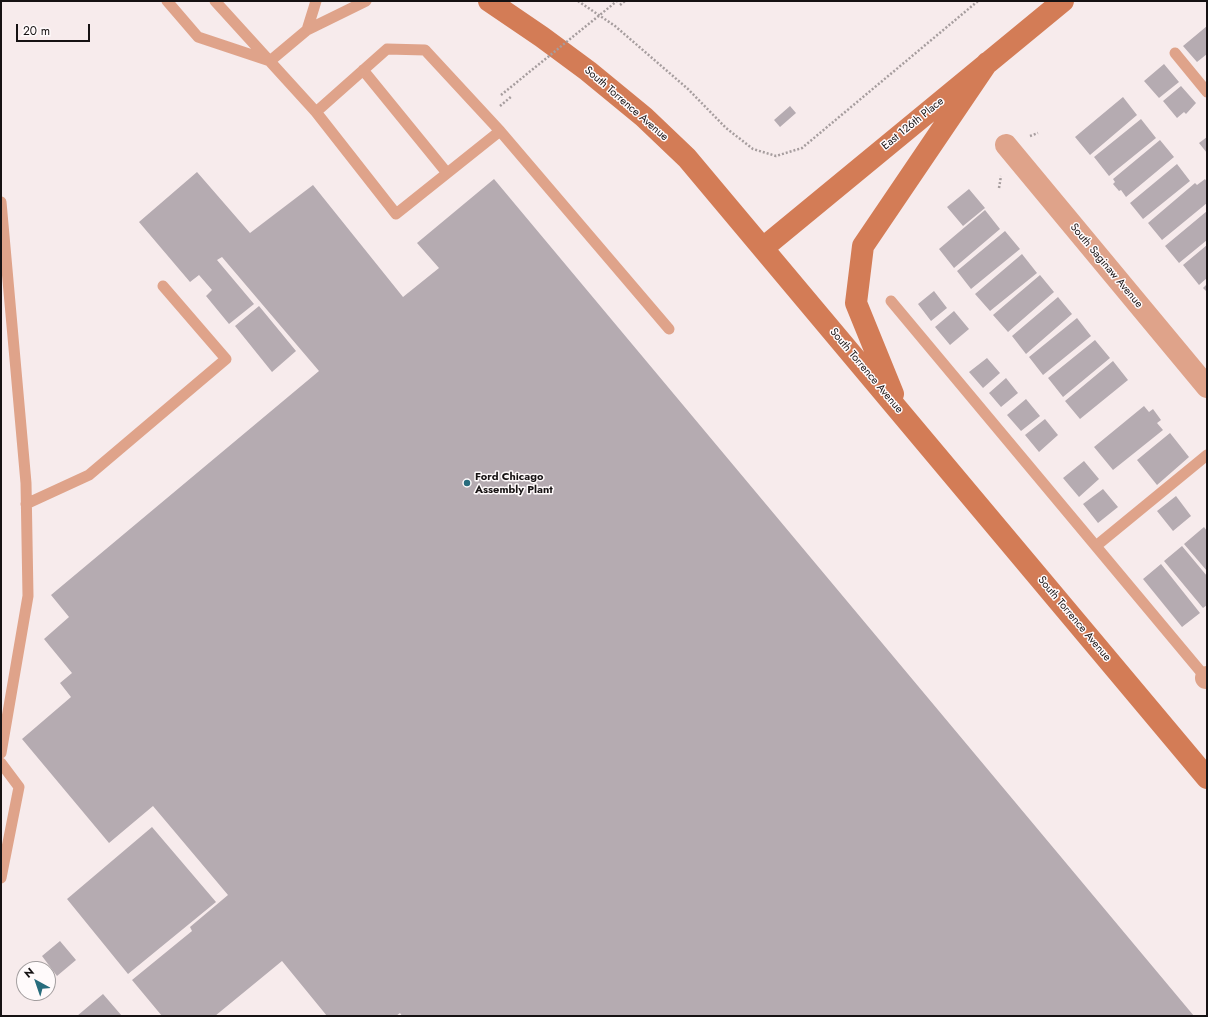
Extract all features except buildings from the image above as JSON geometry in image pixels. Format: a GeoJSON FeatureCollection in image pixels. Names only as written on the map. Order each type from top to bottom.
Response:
{"type":"FeatureCollection","features":[{"type":"Feature","properties":{"kind":"main road","name":"South Torrence Avenue"},"geometry":{"type":"LineString","coordinates":[[489,1],[542,37],[588,71],[644,117],[687,158],[1207,778]]}},
{"type":"Feature","properties":{"kind":"main road","name":"East 126th Place"},"geometry":{"type":"LineString","coordinates":[[763,248],[1063,1]]}},
{"type":"Feature","properties":{"kind":"main road"},"geometry":{"type":"LineString","coordinates":[[902,413],[856,303],[862,246],[987,63]]}},
{"type":"Feature","properties":{"kind":"street","name":"South Saginaw Avenue"},"geometry":{"type":"LineString","coordinates":[[1006,145],[1207,387]]}},
{"type":"Feature","properties":{"kind":"lane"},"geometry":{"type":"LineString","coordinates":[[167,1],[198,37],[270,61]]}},
{"type":"Feature","properties":{"kind":"lane"},"geometry":{"type":"LineString","coordinates":[[216,1],[316,112],[396,214],[500,131]]}},
{"type":"Feature","properties":{"kind":"lane"},"geometry":{"type":"LineString","coordinates":[[306,30],[316,1]]}},
{"type":"Feature","properties":{"kind":"lane"},"geometry":{"type":"LineString","coordinates":[[270,61],[306,30],[366,1]]}},
{"type":"Feature","properties":{"kind":"lane"},"geometry":{"type":"LineString","coordinates":[[316,112],[387,49],[425,50],[500,131],[669,329]]}},
{"type":"Feature","properties":{"kind":"lane"},"geometry":{"type":"LineString","coordinates":[[1174,53],[1207,92]]}},
{"type":"Feature","properties":{"kind":"lane"},"geometry":{"type":"LineString","coordinates":[[363,70],[447,173]]}},
{"type":"Feature","properties":{"kind":"lane"},"geometry":{"type":"LineString","coordinates":[[1,202],[26,483],[28,596],[1,753]]}},
{"type":"Feature","properties":{"kind":"lane"},"geometry":{"type":"LineString","coordinates":[[26,504],[89,475],[226,359],[162,286]]}},
{"type":"Feature","properties":{"kind":"lane"},"geometry":{"type":"LineString","coordinates":[[891,301],[1206,677]]}},
{"type":"Feature","properties":{"kind":"lane"},"geometry":{"type":"LineString","coordinates":[[1096,546],[1207,455]]}},
{"type":"Feature","properties":{"kind":"lane"},"geometry":{"type":"LineString","coordinates":[[1,763],[19,787],[1,878]]}},
{"type":"Feature","properties":{"kind":"path"},"geometry":{"type":"LineString","coordinates":[[578,1],[615,26],[682,84],[726,128],[753,148],[776,156],[802,148],[978,1]]}},
{"type":"Feature","properties":{"kind":"path"},"geometry":{"type":"LineString","coordinates":[[501,95],[617,1]]}},
{"type":"Feature","properties":{"kind":"path"},"geometry":{"type":"LineString","coordinates":[[620,5],[625,1]]}},
{"type":"Feature","properties":{"kind":"place","name":"Ford Chicago Assembly Plant"},"geometry":{"type":"Point","coordinates":[467,483]}}]}
